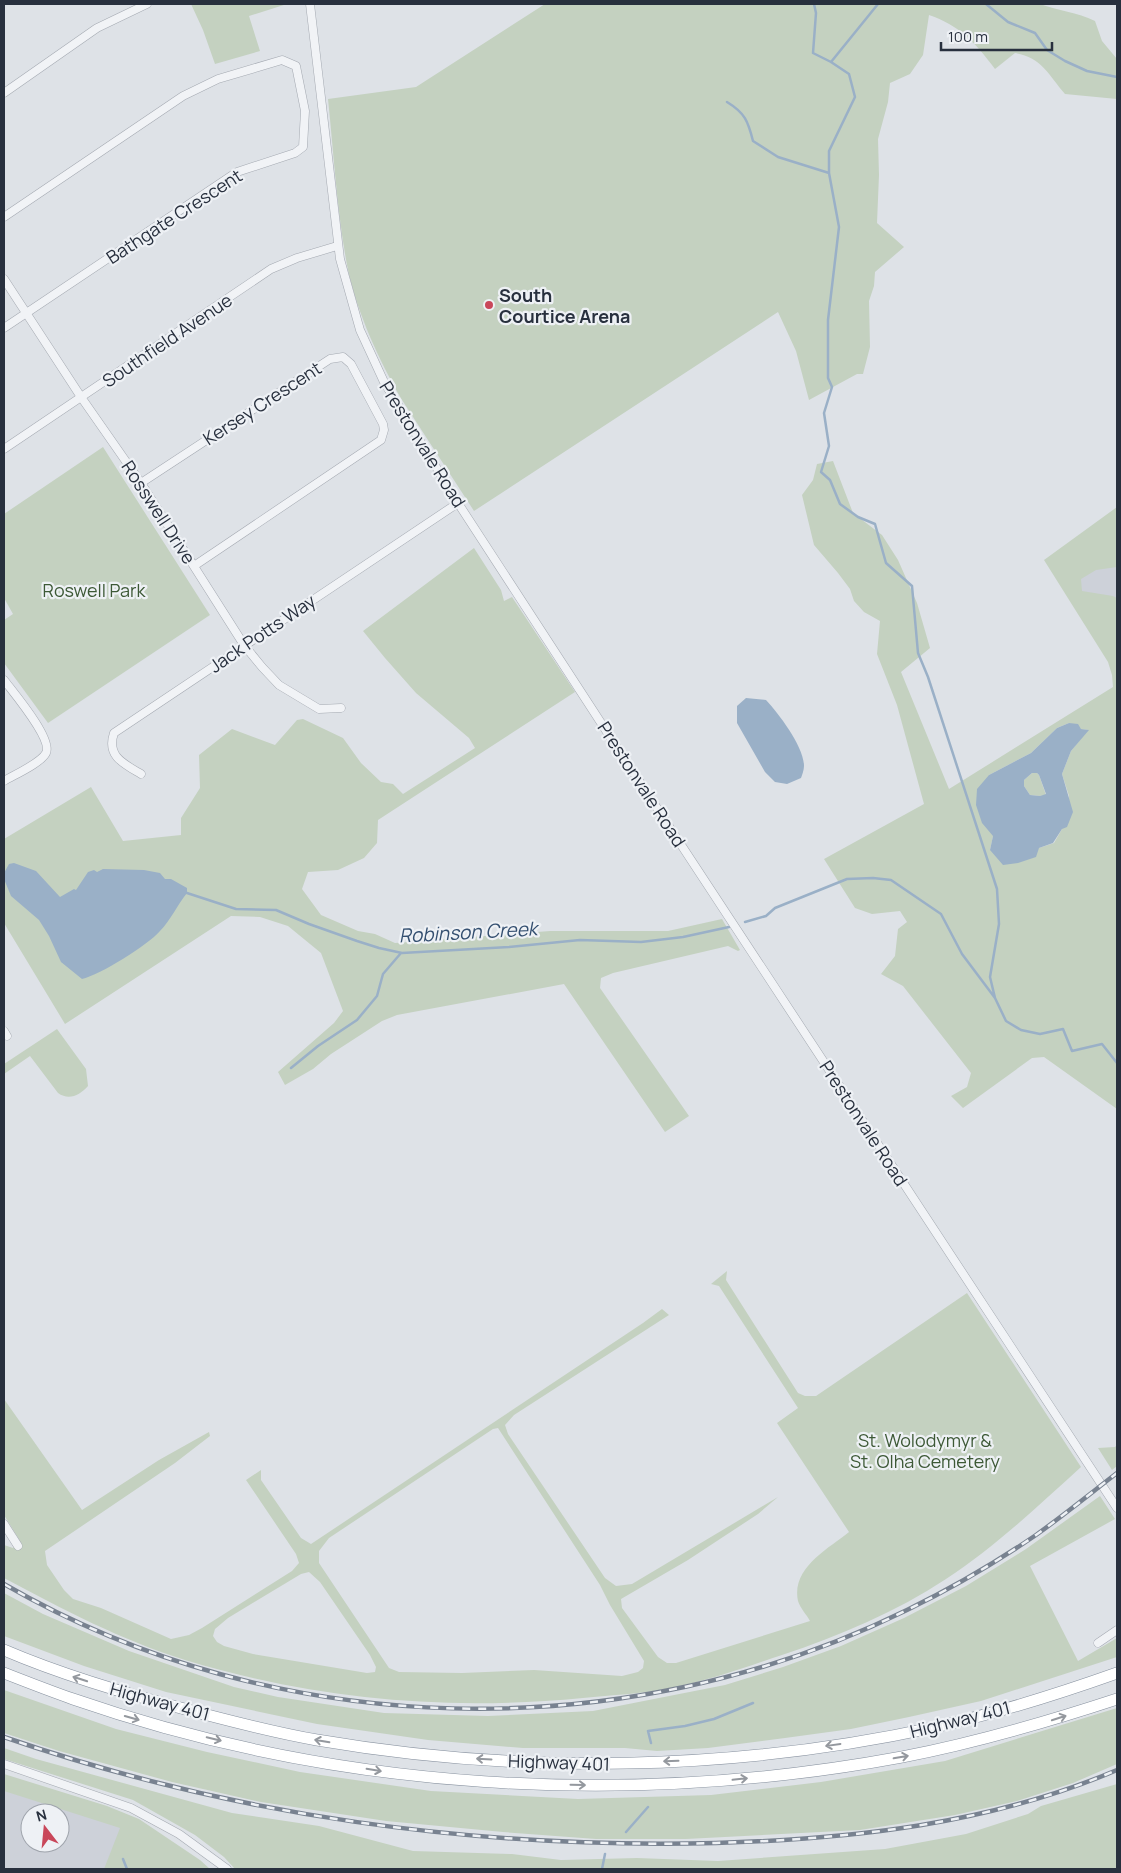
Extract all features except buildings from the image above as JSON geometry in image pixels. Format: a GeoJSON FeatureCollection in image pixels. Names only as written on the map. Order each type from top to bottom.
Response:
{"type":"FeatureCollection","features":[{"type":"Feature","properties":{"kind":"highway","name":"Highway 401"},"geometry":{"type":"LineString","coordinates":[[4,1650],[75,1677],[148,1700],[298,1736],[389,1750],[467,1758],[550,1763],[619,1764],[710,1760],[838,1745],[938,1726],[1012,1707],[1117,1673]]}},
{"type":"Feature","properties":{"kind":"highway","name":"Highway 401"},"geometry":{"type":"LineString","coordinates":[[4,1673],[71,1699],[115,1713],[175,1730],[264,1751],[382,1771],[465,1781],[529,1785],[623,1786],[702,1783],[824,1770],[904,1756],[972,1741],[1053,1720],[1117,1699]]}},
{"type":"Feature","properties":{"kind":"street"},"geometry":{"type":"LineString","coordinates":[[4,93],[97,28],[147,4]]}},
{"type":"Feature","properties":{"kind":"street","name":"Prestonvale Road"},"geometry":{"type":"LineString","coordinates":[[310,4],[337,246],[360,330],[384,382],[458,503],[605,729],[1117,1508]]}},
{"type":"Feature","properties":{"kind":"street","name":"Bathgate Crescent"},"geometry":{"type":"LineString","coordinates":[[4,217],[183,96],[218,79],[282,60],[296,66],[305,111],[303,147],[295,153],[237,172],[26,313]]}},
{"type":"Feature","properties":{"kind":"street","name":"Southfield Avenue"},"geometry":{"type":"LineString","coordinates":[[4,449],[271,270],[297,258],[337,246]]}},
{"type":"Feature","properties":{"kind":"street","name":"Rosswell Drive"},"geometry":{"type":"LineString","coordinates":[[4,279],[82,398],[141,483],[244,645],[279,685],[320,709],[341,708]]}},
{"type":"Feature","properties":{"kind":"street"},"geometry":{"type":"LineString","coordinates":[[4,328],[26,313]]}},
{"type":"Feature","properties":{"kind":"street","name":"Kersey Crescent"},"geometry":{"type":"LineString","coordinates":[[141,483],[330,359],[343,357],[352,364],[383,424],[384,430],[381,440],[194,566]]}},
{"type":"Feature","properties":{"kind":"street","name":"Jack Potts Way"},"geometry":{"type":"LineString","coordinates":[[141,774],[121,762],[114,752],[111,742],[114,732],[458,503]]}},
{"type":"Feature","properties":{"kind":"street"},"geometry":{"type":"LineString","coordinates":[[4,680],[48,745],[46,753],[40,759],[4,781]]}},
{"type":"Feature","properties":{"kind":"street"},"geometry":{"type":"LineString","coordinates":[[4,1524],[18,1546]]}},
{"type":"Feature","properties":{"kind":"street"},"geometry":{"type":"LineString","coordinates":[[1098,1643],[1117,1630]]}},
{"type":"Feature","properties":{"kind":"street"},"geometry":{"type":"LineString","coordinates":[[4,1764],[131,1808],[179,1834],[227,1869]]}},
{"type":"Feature","properties":{"kind":"shaded area"},"geometry":{"type":"Polygon","coordinates":[[[1117,516],[1117,665],[1048,561],[1117,516]]]}},
{"type":"Feature","properties":{"kind":"shaded area"},"geometry":{"type":"Polygon","coordinates":[[[4,1786],[59,1803],[20,1803],[20,1853],[70,1853],[70,1807],[123,1823],[105,1869],[4,1869],[4,1786]]]}},
{"type":"Feature","properties":{"kind":"green space"},"geometry":{"type":"Polygon","coordinates":[[[191,4],[287,4],[249,16],[260,51],[215,64],[191,4]]]}},
{"type":"Feature","properties":{"kind":"green space"},"geometry":{"type":"Polygon","coordinates":[[[545,4],[1040,4],[1095,21],[1102,41],[1117,59],[1117,99],[1065,94],[1044,68],[1032,58],[1024,55],[1015,53],[995,69],[966,36],[950,24],[929,15],[923,55],[910,74],[890,83],[888,102],[878,139],[877,223],[904,247],[875,272],[874,286],[869,301],[870,347],[863,374],[857,374],[809,400],[796,351],[778,312],[474,511],[402,400],[377,353],[357,304],[348,270],[341,228],[328,99],[416,87],[545,4]]]}},
{"type":"Feature","properties":{"kind":"green space","name":"Roswell Park"},"geometry":{"type":"Polygon","coordinates":[[[103,447],[210,615],[48,723],[4,663],[4,620],[13,614],[4,598],[4,514],[103,447]]]}},
{"type":"Feature","properties":{"kind":"green space"},"geometry":{"type":"Polygon","coordinates":[[[833,461],[853,513],[882,535],[898,560],[917,603],[930,648],[901,672],[949,789],[1113,687],[1108,662],[1044,560],[1117,507],[1117,567],[1096,570],[1081,579],[1082,591],[1117,598],[1117,1109],[1044,1057],[1032,1058],[963,1108],[951,1096],[967,1087],[971,1073],[903,986],[881,974],[895,956],[898,929],[907,922],[900,911],[872,914],[855,908],[824,859],[924,804],[897,705],[877,654],[880,621],[864,612],[854,601],[850,589],[814,545],[802,495],[813,480],[817,464],[833,461]],[[1069,723],[1057,728],[1031,753],[989,775],[993,836],[990,850],[1039,848],[1054,843],[1062,829],[1069,796],[1062,774],[1071,751],[1088,730],[1069,723]]]}},
{"type":"Feature","properties":{"kind":"green space"},"geometry":{"type":"Polygon","coordinates":[[[474,548],[501,590],[504,601],[512,597],[575,692],[378,820],[377,843],[364,858],[338,870],[308,872],[302,889],[321,915],[358,931],[375,934],[395,943],[550,931],[668,931],[722,919],[740,950],[738,951],[728,946],[613,973],[601,978],[600,988],[689,1116],[665,1132],[564,984],[397,1015],[382,1021],[331,1054],[313,1069],[285,1085],[278,1072],[334,1023],[343,1011],[321,953],[288,926],[260,917],[231,916],[65,1024],[4,923],[4,839],[91,787],[123,841],[181,835],[181,818],[200,788],[199,755],[232,729],[275,745],[297,720],[303,719],[343,738],[361,763],[381,782],[393,784],[403,794],[475,748],[469,738],[416,693],[363,631],[474,548]]]}},
{"type":"Feature","properties":{"kind":"green space"},"geometry":{"type":"Polygon","coordinates":[[[1032,773],[1039,775],[1046,795],[1030,795],[1024,786],[1024,780],[1032,773]]]}},
{"type":"Feature","properties":{"kind":"green space"},"geometry":{"type":"Polygon","coordinates":[[[57,1029],[86,1069],[88,1086],[85,1089],[70,1097],[58,1093],[30,1056],[4,1074],[4,1064],[57,1029]]]}},
{"type":"Feature","properties":{"kind":"green space","name":"St. Wolodymyr & St. Olha Cemetery"},"geometry":{"type":"Polygon","coordinates":[[[727,1271],[726,1280],[798,1393],[805,1396],[816,1396],[967,1293],[1081,1467],[1016,1526],[964,1567],[927,1591],[887,1613],[825,1640],[713,1678],[638,1693],[532,1702],[432,1702],[382,1699],[284,1685],[234,1674],[161,1652],[70,1612],[4,1578],[4,1545],[13,1548],[20,1541],[4,1515],[4,1399],[82,1510],[159,1460],[209,1432],[210,1436],[175,1463],[45,1551],[47,1565],[64,1590],[73,1599],[101,1608],[171,1639],[189,1635],[202,1628],[292,1571],[299,1563],[296,1554],[246,1480],[261,1470],[261,1480],[301,1538],[311,1544],[662,1309],[669,1315],[514,1415],[505,1425],[508,1434],[605,1578],[616,1586],[632,1584],[778,1497],[758,1514],[688,1560],[621,1599],[622,1608],[658,1657],[667,1663],[676,1663],[810,1621],[798,1601],[797,1589],[800,1579],[813,1560],[849,1532],[777,1423],[798,1408],[719,1286],[711,1284],[727,1271]],[[498,1428],[493,1429],[329,1538],[319,1551],[319,1563],[389,1668],[399,1672],[462,1673],[534,1670],[622,1676],[638,1672],[643,1668],[644,1661],[600,1585],[498,1428]],[[309,1572],[301,1574],[228,1618],[215,1629],[213,1636],[217,1642],[224,1646],[253,1654],[367,1673],[375,1672],[376,1667],[370,1655],[320,1582],[309,1572]]]}},
{"type":"Feature","properties":{"kind":"green space"},"geometry":{"type":"Polygon","coordinates":[[[1117,1445],[1117,1466],[1112,1470],[1098,1448],[1115,1447],[1117,1445]]]}},
{"type":"Feature","properties":{"kind":"green space"},"geometry":{"type":"Polygon","coordinates":[[[1100,1496],[1115,1519],[1030,1566],[1078,1661],[1117,1638],[1117,1657],[981,1701],[851,1729],[708,1748],[657,1751],[625,1748],[523,1748],[428,1740],[317,1724],[166,1692],[84,1666],[4,1636],[4,1593],[43,1614],[129,1651],[234,1687],[278,1697],[384,1713],[488,1716],[593,1711],[725,1685],[841,1646],[904,1618],[966,1586],[1026,1549],[1100,1496]]]}},
{"type":"Feature","properties":{"kind":"green space"},"geometry":{"type":"Polygon","coordinates":[[[4,1690],[116,1729],[207,1752],[300,1772],[431,1791],[578,1799],[711,1795],[821,1782],[945,1761],[1117,1708],[1117,1764],[1073,1783],[1017,1801],[955,1815],[860,1830],[686,1839],[596,1839],[386,1821],[261,1802],[172,1782],[59,1751],[4,1733],[4,1690]]]}},
{"type":"Feature","properties":{"kind":"green space"},"geometry":{"type":"Polygon","coordinates":[[[4,1748],[36,1759],[232,1813],[319,1826],[413,1851],[512,1854],[561,1860],[637,1858],[718,1861],[885,1849],[966,1834],[1028,1814],[1041,1806],[1117,1784],[1117,1869],[235,1869],[224,1857],[195,1835],[133,1800],[4,1759],[4,1748]]]}},
{"type":"Feature","properties":{"kind":"green space"},"geometry":{"type":"Polygon","coordinates":[[[4,1774],[107,1806],[139,1819],[200,1860],[210,1869],[104,1869],[120,1828],[70,1812],[70,1803],[42,1803],[4,1791],[4,1774]]]}},
{"type":"Feature","properties":{"kind":"water"},"geometry":{"type":"Polygon","coordinates":[[[746,698],[766,700],[784,722],[803,758],[804,768],[801,778],[787,784],[775,782],[765,772],[737,723],[737,706],[746,698]]]}},
{"type":"Feature","properties":{"kind":"water"},"geometry":{"type":"Polygon","coordinates":[[[1069,723],[1078,724],[1081,729],[1089,730],[1071,751],[1062,774],[1073,812],[1067,827],[1062,829],[1053,843],[1039,848],[1036,857],[1018,863],[1003,865],[990,850],[993,836],[982,823],[976,805],[977,789],[989,775],[1031,753],[1057,728],[1069,723]],[[1032,773],[1024,780],[1024,786],[1030,795],[1040,796],[1046,794],[1037,773],[1032,773]]]}},
{"type":"Feature","properties":{"kind":"water"},"geometry":{"type":"Polygon","coordinates":[[[14,863],[36,871],[60,897],[74,889],[76,890],[88,872],[94,870],[97,872],[103,869],[144,870],[160,873],[165,879],[171,879],[187,888],[187,893],[154,937],[111,966],[82,979],[61,962],[39,920],[11,896],[4,879],[4,873],[9,864],[14,863]]]}},
{"type":"Feature","properties":{"kind":"waterway"},"geometry":{"type":"LineString","coordinates":[[814,4],[816,13],[813,53],[849,74],[855,97],[829,151],[829,173],[839,227],[828,320],[828,378],[832,387],[824,413],[829,446],[821,472],[830,480],[840,504],[858,517],[875,524],[886,563],[912,586],[918,653],[928,677],[997,889],[999,924],[990,977],[995,998]]}},
{"type":"Feature","properties":{"kind":"waterway"},"geometry":{"type":"LineString","coordinates":[[831,62],[878,4]]}},
{"type":"Feature","properties":{"kind":"waterway"},"geometry":{"type":"LineString","coordinates":[[986,4],[1008,22],[1035,33],[1047,50],[1065,61],[1087,71],[1117,77]]}},
{"type":"Feature","properties":{"kind":"waterway"},"geometry":{"type":"LineString","coordinates":[[727,102],[745,118],[753,141],[778,157],[829,173]]}},
{"type":"Feature","properties":{"kind":"waterway","name":"Robinson Creek"},"geometry":{"type":"LineString","coordinates":[[745,922],[766,916],[775,908],[847,879],[873,878],[891,880],[941,914],[962,954],[995,998],[1006,1021],[1021,1030],[1040,1034],[1063,1029],[1072,1051],[1102,1044],[1117,1063]]}},
{"type":"Feature","properties":{"kind":"waterway","name":"Robinson Creek"},"geometry":{"type":"LineString","coordinates":[[187,893],[236,909],[276,910],[357,941],[402,953],[509,947],[580,940],[641,942],[683,937],[729,927]]}},
{"type":"Feature","properties":{"kind":"waterway"},"geometry":{"type":"LineString","coordinates":[[291,1068],[318,1046],[357,1020],[377,996],[383,974],[401,953]]}},
{"type":"Feature","properties":{"kind":"waterway"},"geometry":{"type":"LineString","coordinates":[[651,1743],[648,1731],[685,1726],[714,1719],[753,1703]]}},
{"type":"Feature","properties":{"kind":"waterway"},"geometry":{"type":"LineString","coordinates":[[626,1832],[648,1807]]}},
{"type":"Feature","properties":{"kind":"waterway"},"geometry":{"type":"LineString","coordinates":[[602,1869],[605,1854]]}},
{"type":"Feature","properties":{"kind":"waterway"},"geometry":{"type":"LineString","coordinates":[[123,1859],[127,1869]]}},
{"type":"Feature","properties":{"kind":"railway"},"geometry":{"type":"LineString","coordinates":[[4,1584],[110,1636],[221,1674],[335,1698],[452,1708],[569,1705],[685,1687],[798,1655],[907,1610],[973,1575],[1021,1545],[1057,1520],[1117,1473]]}},
{"type":"Feature","properties":{"kind":"railway"},"geometry":{"type":"LineString","coordinates":[[4,1737],[90,1764],[178,1788],[266,1807],[356,1822],[445,1833],[536,1840],[626,1843],[716,1843],[819,1838],[920,1825],[1020,1804],[1117,1770]]}},
{"type":"Feature","properties":{"kind":"place","name":"South Courtice Arena"},"geometry":{"type":"Point","coordinates":[489,305]}}]}
